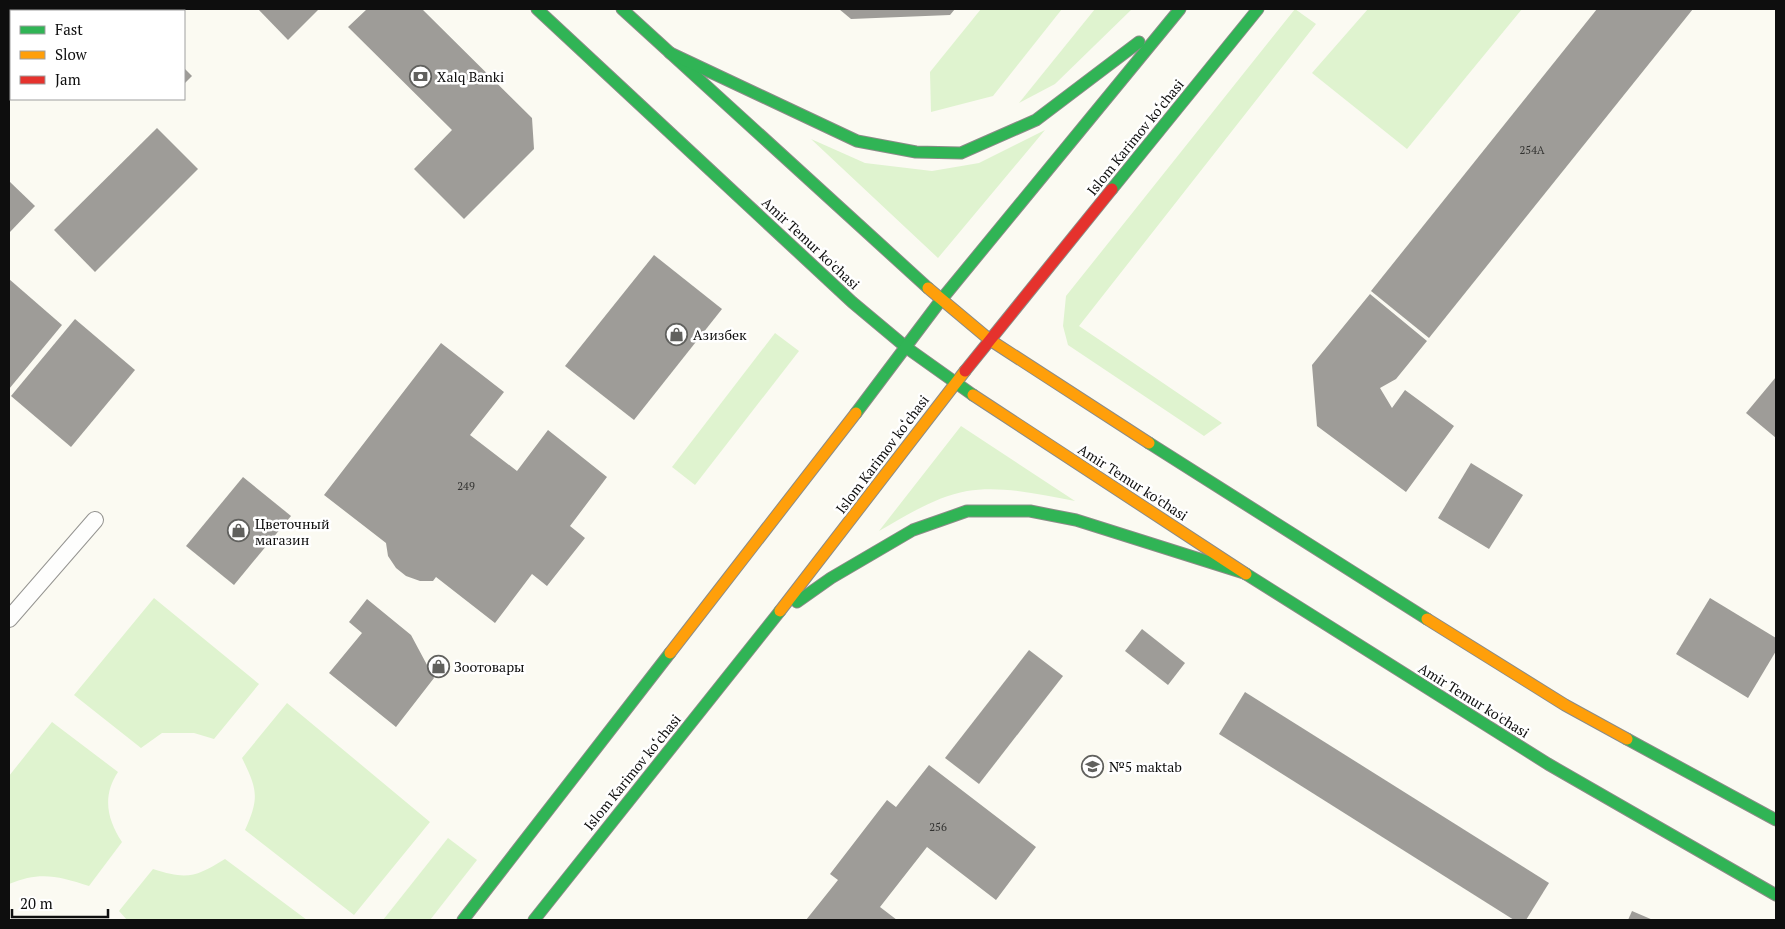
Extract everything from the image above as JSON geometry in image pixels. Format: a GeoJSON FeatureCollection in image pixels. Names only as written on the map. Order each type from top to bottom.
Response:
{"type":"FeatureCollection","features":[{"type":"Feature","properties":{"kind":"main road","name":"Amir Temur ko'chasi"},"geometry":{"type":"LineString","coordinates":[[537,9],[852,302],[907,348],[955,383],[1244,573],[1548,764],[1776,895]]}},
{"type":"Feature","properties":{"kind":"main road"},"geometry":{"type":"LineString","coordinates":[[622,9],[941,300],[990,340],[1262,517],[1565,705],[1776,820]]}},
{"type":"Feature","properties":{"kind":"main road","name":"Islom Karimov ko‘chasi"},"geometry":{"type":"LineString","coordinates":[[534,920],[777,615],[955,383],[1258,9]]}},
{"type":"Feature","properties":{"kind":"main road"},"geometry":{"type":"LineString","coordinates":[[463,920],[907,348],[941,300],[1178,11]]}},
{"type":"Feature","properties":{"kind":"main road"},"geometry":{"type":"LineString","coordinates":[[670,53],[857,141],[916,152],[960,153],[1036,120],[1178,11]]}},
{"type":"Feature","properties":{"kind":"main road"},"geometry":{"type":"LineString","coordinates":[[777,615],[832,578],[913,530],[967,511],[1030,510],[1076,520],[1244,573]]}},
{"type":"Feature","properties":{"kind":"lane"},"geometry":{"type":"LineString","coordinates":[[9,620],[95,520]]}},
{"type":"Feature","properties":{"kind":"green space"},"geometry":{"type":"Polygon","coordinates":[[[981,9],[1062,9],[993,96],[931,112],[930,72],[981,9]]]}},
{"type":"Feature","properties":{"kind":"green space"},"geometry":{"type":"Polygon","coordinates":[[[1095,9],[1132,9],[1055,84],[1019,103],[1095,9]]]}},
{"type":"Feature","properties":{"kind":"green space"},"geometry":{"type":"Polygon","coordinates":[[[1295,9],[1316,24],[1079,326],[1222,423],[1204,436],[1068,345],[1063,326],[1066,296],[1295,9]]]}},
{"type":"Feature","properties":{"kind":"green space"},"geometry":{"type":"Polygon","coordinates":[[[1368,9],[1522,9],[1407,149],[1312,73],[1368,9]]]}},
{"type":"Feature","properties":{"kind":"green space"},"geometry":{"type":"Polygon","coordinates":[[[1045,130],[938,258],[811,139],[865,163],[932,171],[979,163],[1045,130]]]}},
{"type":"Feature","properties":{"kind":"green space"},"geometry":{"type":"Polygon","coordinates":[[[775,333],[799,351],[695,485],[672,467],[775,333]]]}},
{"type":"Feature","properties":{"kind":"green space"},"geometry":{"type":"Polygon","coordinates":[[[961,426],[1075,501],[1008,490],[980,489],[955,494],[932,502],[879,531],[961,426]]]}},
{"type":"Feature","properties":{"kind":"green space"},"geometry":{"type":"Polygon","coordinates":[[[154,598],[259,684],[214,739],[194,733],[162,733],[141,748],[74,695],[154,598]]]}},
{"type":"Feature","properties":{"kind":"green space"},"geometry":{"type":"Polygon","coordinates":[[[287,703],[430,822],[354,915],[245,830],[253,809],[255,793],[242,758],[287,703]]]}},
{"type":"Feature","properties":{"kind":"green space"},"geometry":{"type":"Polygon","coordinates":[[[52,722],[118,772],[110,790],[108,807],[113,825],[122,842],[89,886],[49,876],[30,877],[9,884],[9,776],[52,722]]]}},
{"type":"Feature","properties":{"kind":"green space"},"geometry":{"type":"Polygon","coordinates":[[[448,838],[477,860],[430,920],[383,920],[448,838]]]}},
{"type":"Feature","properties":{"kind":"green space"},"geometry":{"type":"Polygon","coordinates":[[[225,859],[307,920],[127,920],[119,911],[153,869],[175,875],[191,875],[206,870],[225,859]]]}},
{"type":"Feature","properties":{"kind":"building"},"geometry":{"type":"Polygon","coordinates":[[[126,9],[127,10],[94,10],[126,9]]]}},
{"type":"Feature","properties":{"kind":"building"},"geometry":{"type":"Polygon","coordinates":[[[258,9],[319,9],[288,40],[258,9]]]}},
{"type":"Feature","properties":{"kind":"building"},"geometry":{"type":"Polygon","coordinates":[[[367,9],[422,9],[532,118],[534,149],[464,219],[414,169],[452,130],[348,27],[367,9]]]}},
{"type":"Feature","properties":{"kind":"building"},"geometry":{"type":"Polygon","coordinates":[[[839,9],[955,9],[950,15],[851,19],[839,9]]]}},
{"type":"Feature","properties":{"kind":"building"},"geometry":{"type":"Polygon","coordinates":[[[1597,9],[1693,9],[1429,338],[1371,291],[1597,9]]]}},
{"type":"Feature","properties":{"kind":"building"},"geometry":{"type":"Polygon","coordinates":[[[185,69],[192,76],[185,83],[185,69]]]}},
{"type":"Feature","properties":{"kind":"building"},"geometry":{"type":"Polygon","coordinates":[[[157,128],[198,169],[95,272],[54,230],[157,128]]]}},
{"type":"Feature","properties":{"kind":"building"},"geometry":{"type":"Polygon","coordinates":[[[9,181],[35,206],[9,233],[9,181]]]}},
{"type":"Feature","properties":{"kind":"building"},"geometry":{"type":"Polygon","coordinates":[[[654,255],[722,309],[634,420],[565,366],[654,255]]]}},
{"type":"Feature","properties":{"kind":"building"},"geometry":{"type":"Polygon","coordinates":[[[9,279],[62,325],[9,389],[9,279]]]}},
{"type":"Feature","properties":{"kind":"building"},"geometry":{"type":"Polygon","coordinates":[[[1370,294],[1427,341],[1396,379],[1380,388],[1392,408],[1405,390],[1454,426],[1406,492],[1317,426],[1312,365],[1370,294]]]}},
{"type":"Feature","properties":{"kind":"building"},"geometry":{"type":"Polygon","coordinates":[[[75,319],[135,370],[71,447],[11,396],[75,319]]]}},
{"type":"Feature","properties":{"kind":"building"},"geometry":{"type":"Polygon","coordinates":[[[441,343],[504,392],[470,435],[517,471],[548,430],[607,477],[570,526],[585,538],[547,586],[532,574],[495,623],[436,577],[433,581],[420,581],[406,576],[396,568],[388,556],[386,543],[324,495],[441,343]]]}},
{"type":"Feature","properties":{"kind":"building"},"geometry":{"type":"Polygon","coordinates":[[[1776,377],[1776,438],[1746,413],[1776,377]]]}},
{"type":"Feature","properties":{"kind":"building"},"geometry":{"type":"Polygon","coordinates":[[[1471,463],[1523,495],[1489,549],[1438,518],[1471,463]]]}},
{"type":"Feature","properties":{"kind":"building","name":"Цветочный магазин"},"geometry":{"type":"Polygon","coordinates":[[[243,477],[291,516],[234,585],[186,546],[243,477]]]}},
{"type":"Feature","properties":{"kind":"building"},"geometry":{"type":"Polygon","coordinates":[[[1710,598],[1776,638],[1776,651],[1748,698],[1676,654],[1710,598]]]}},
{"type":"Feature","properties":{"kind":"building"},"geometry":{"type":"Polygon","coordinates":[[[367,599],[411,635],[434,678],[396,727],[329,673],[362,633],[349,622],[367,599]]]}},
{"type":"Feature","properties":{"kind":"building"},"geometry":{"type":"Polygon","coordinates":[[[1142,629],[1185,663],[1168,685],[1125,651],[1142,629]]]}},
{"type":"Feature","properties":{"kind":"building"},"geometry":{"type":"Polygon","coordinates":[[[1029,650],[1063,676],[979,784],[945,758],[1029,650]]]}},
{"type":"Feature","properties":{"kind":"building"},"geometry":{"type":"Polygon","coordinates":[[[1245,692],[1549,883],[1526,920],[1514,920],[1219,734],[1245,692]]]}},
{"type":"Feature","properties":{"kind":"building"},"geometry":{"type":"Polygon","coordinates":[[[929,765],[1036,847],[996,900],[927,847],[880,907],[897,920],[806,920],[838,880],[830,874],[887,800],[896,807],[929,765]]]}},
{"type":"Feature","properties":{"kind":"building"},"geometry":{"type":"Polygon","coordinates":[[[1632,911],[1653,920],[1628,920],[1632,911]]]}},
{"type":"Feature","properties":{"kind":"traffic: fast"},"geometry":{"type":"LineString","coordinates":[[537,9],[852,302],[907,348],[973,395]]}},
{"type":"Feature","properties":{"kind":"traffic: fast"},"geometry":{"type":"LineString","coordinates":[[622,9],[928,288]]}},
{"type":"Feature","properties":{"kind":"traffic: fast"},"geometry":{"type":"LineString","coordinates":[[856,413],[941,300],[1180,9]]}},
{"type":"Feature","properties":{"kind":"traffic: fast"},"geometry":{"type":"LineString","coordinates":[[1112,189],[1258,9]]}},
{"type":"Feature","properties":{"kind":"traffic: fast"},"geometry":{"type":"LineString","coordinates":[[670,53],[857,141],[916,152],[961,153],[1036,120],[1139,42]]}},
{"type":"Feature","properties":{"kind":"traffic: fast"},"geometry":{"type":"LineString","coordinates":[[1149,443],[1427,619]]}},
{"type":"Feature","properties":{"kind":"traffic: fast"},"geometry":{"type":"LineString","coordinates":[[797,602],[831,578],[913,530],[967,511],[1030,511],[1076,520],[1244,573]]}},
{"type":"Feature","properties":{"kind":"traffic: fast"},"geometry":{"type":"LineString","coordinates":[[1246,574],[1548,764],[1776,895]]}},
{"type":"Feature","properties":{"kind":"traffic: fast"},"geometry":{"type":"LineString","coordinates":[[534,920],[780,611]]}},
{"type":"Feature","properties":{"kind":"traffic: fast"},"geometry":{"type":"LineString","coordinates":[[463,920],[670,653]]}},
{"type":"Feature","properties":{"kind":"traffic: fast"},"geometry":{"type":"LineString","coordinates":[[1627,739],[1776,820]]}},
{"type":"Feature","properties":{"kind":"traffic: slow"},"geometry":{"type":"LineString","coordinates":[[928,288],[990,340],[1149,443]]}},
{"type":"Feature","properties":{"kind":"traffic: slow"},"geometry":{"type":"LineString","coordinates":[[780,611],[965,371]]}},
{"type":"Feature","properties":{"kind":"traffic: slow"},"geometry":{"type":"LineString","coordinates":[[973,395],[1246,574]]}},
{"type":"Feature","properties":{"kind":"traffic: slow"},"geometry":{"type":"LineString","coordinates":[[670,653],[856,413]]}},
{"type":"Feature","properties":{"kind":"traffic: slow"},"geometry":{"type":"LineString","coordinates":[[1427,619],[1565,705],[1627,739]]}},
{"type":"Feature","properties":{"kind":"traffic: jam"},"geometry":{"type":"LineString","coordinates":[[965,371],[1112,189]]}},
{"type":"Feature","properties":{"kind":"place","name":"Xalq Banki"},"geometry":{"type":"Point","coordinates":[421,76]}},
{"type":"Feature","properties":{"kind":"place","name":"Азизбек"},"geometry":{"type":"Point","coordinates":[677,334]}},
{"type":"Feature","properties":{"kind":"place","name":"Цветочный магазин"},"geometry":{"type":"Point","coordinates":[239,531]}},
{"type":"Feature","properties":{"kind":"place","name":"Зоотовары"},"geometry":{"type":"Point","coordinates":[438,666]}},
{"type":"Feature","properties":{"kind":"place","name":"№5 maktab"},"geometry":{"type":"Point","coordinates":[1093,766]}}]}
